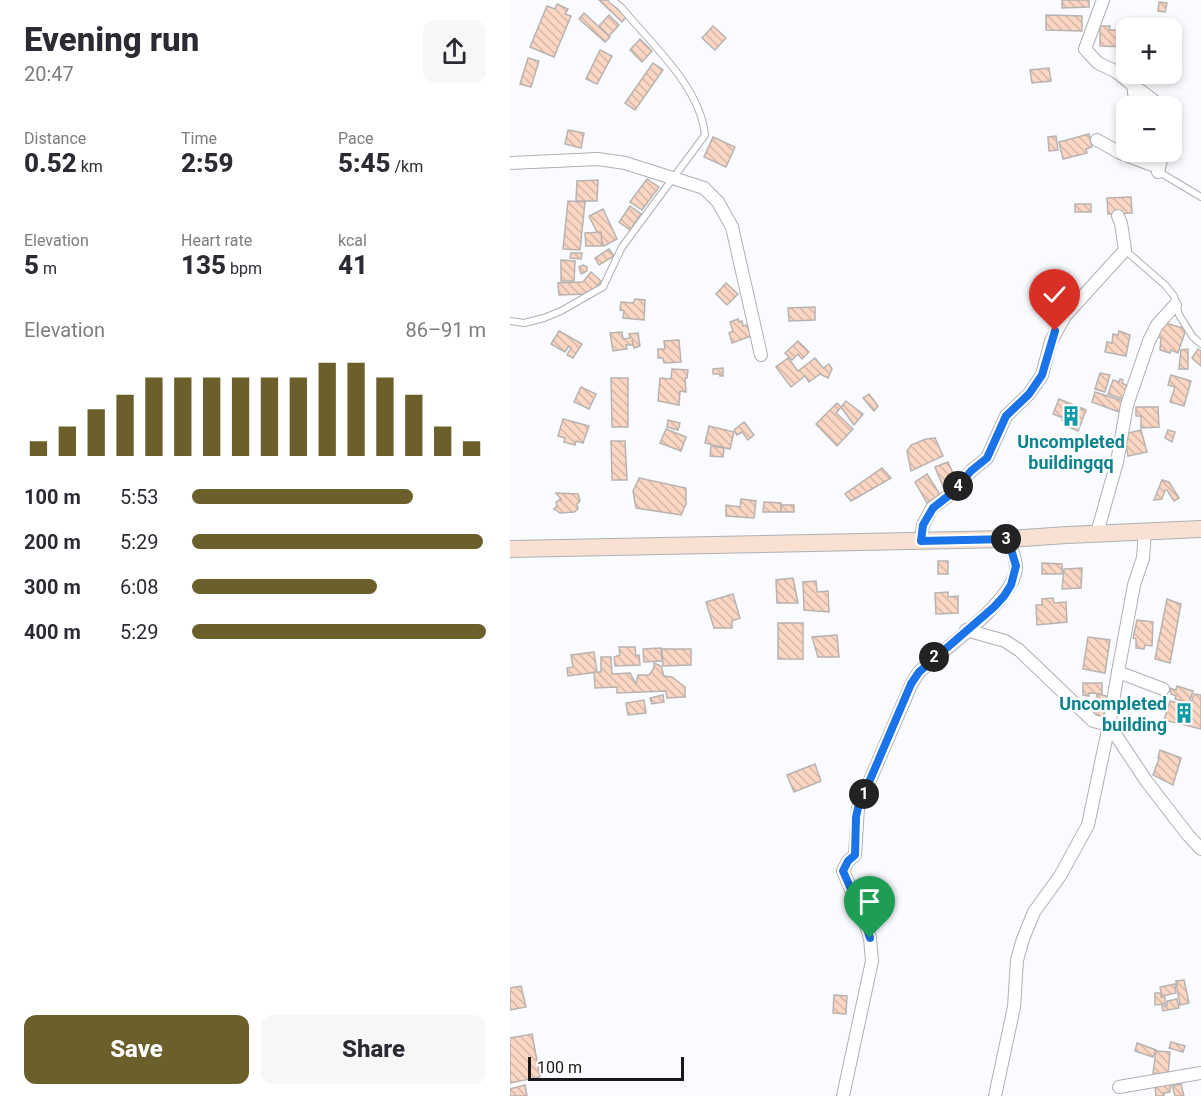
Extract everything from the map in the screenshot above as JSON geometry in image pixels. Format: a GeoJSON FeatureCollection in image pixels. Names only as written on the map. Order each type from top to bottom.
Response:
{"type":"FeatureCollection","features":[{"type":"Feature","properties":{"kind":"main road"},"geometry":{"type":"LineString","coordinates":[[510,549],[1008,539],[1201,529]]}},
{"type":"Feature","properties":{"kind":"street"},"geometry":{"type":"LineString","coordinates":[[1103,0],[1084,49],[1098,63],[1115,71],[1148,96]]}},
{"type":"Feature","properties":{"kind":"street"},"geometry":{"type":"LineString","coordinates":[[1133,85],[1135,96]]}},
{"type":"Feature","properties":{"kind":"street"},"geometry":{"type":"LineString","coordinates":[[1097,140],[1155,168]]}},
{"type":"Feature","properties":{"kind":"street"},"geometry":{"type":"LineString","coordinates":[[510,162],[598,159],[625,163],[704,188],[718,202],[732,227],[761,355]]}},
{"type":"Feature","properties":{"kind":"street"},"geometry":{"type":"LineString","coordinates":[[1153,162],[1155,168]]}},
{"type":"Feature","properties":{"kind":"street"},"geometry":{"type":"LineString","coordinates":[[1155,168],[1158,162]]}},
{"type":"Feature","properties":{"kind":"street"},"geometry":{"type":"LineString","coordinates":[[921,541],[923,525],[933,508],[952,493],[971,471],[987,458],[1006,416],[1029,394],[1042,375],[1051,341],[1065,316],[1125,250],[1118,216]]}},
{"type":"Feature","properties":{"kind":"street"},"geometry":{"type":"LineString","coordinates":[[1097,533],[1117,462],[1127,405],[1149,341],[1157,325],[1175,305]]}},
{"type":"Feature","properties":{"kind":"street"},"geometry":{"type":"LineString","coordinates":[[995,1096],[1014,1007],[1017,960],[1023,939],[1034,912],[1060,876],[1088,825],[1109,725],[1134,585],[1143,558],[1145,531]]}},
{"type":"Feature","properties":{"kind":"street"},"geometry":{"type":"LineString","coordinates":[[843,1096],[872,962],[870,938],[864,919],[843,871],[848,861],[855,855],[858,808],[911,684],[925,667],[994,607],[1011,585],[1016,566],[1008,539]]}},
{"type":"Feature","properties":{"kind":"street"},"geometry":{"type":"LineString","coordinates":[[966,630],[1005,641],[1019,650],[1094,721],[1109,725],[1188,836],[1201,849]]}},
{"type":"Feature","properties":{"kind":"street"},"geometry":{"type":"LineString","coordinates":[[1119,672],[1163,689]]}},
{"type":"Feature","properties":{"kind":"street"},"geometry":{"type":"LineString","coordinates":[[1119,1087],[1201,1073]]}},
{"type":"Feature","properties":{"kind":"lane"},"geometry":{"type":"LineString","coordinates":[[510,321],[524,323],[544,318],[603,287],[622,248],[705,135],[703,119],[685,83],[621,7],[612,0]]}},
{"type":"Feature","properties":{"kind":"lane"},"geometry":{"type":"LineString","coordinates":[[1155,168],[1201,197]]}},
{"type":"Feature","properties":{"kind":"lane"},"geometry":{"type":"LineString","coordinates":[[1125,250],[1165,285],[1174,297],[1179,315],[1188,330],[1201,344]]}},
{"type":"Feature","properties":{"kind":"building"},"geometry":{"type":"Polygon","coordinates":[[[599,0],[608,0],[626,17],[622,22],[599,0]]]}},
{"type":"Feature","properties":{"kind":"building"},"geometry":{"type":"Polygon","coordinates":[[[1062,0],[1089,0],[1089,7],[1062,8],[1062,0]]]}},
{"type":"Feature","properties":{"kind":"building"},"geometry":{"type":"Polygon","coordinates":[[[1159,2],[1167,3],[1165,12],[1158,11],[1159,2]]]}},
{"type":"Feature","properties":{"kind":"building"},"geometry":{"type":"Polygon","coordinates":[[[557,4],[568,9],[565,14],[571,16],[554,57],[530,47],[547,6],[555,9],[557,4]]]}},
{"type":"Feature","properties":{"kind":"building"},"geometry":{"type":"Polygon","coordinates":[[[584,13],[610,37],[605,42],[579,19],[584,13]]]}},
{"type":"Feature","properties":{"kind":"building"},"geometry":{"type":"Polygon","coordinates":[[[609,15],[619,25],[609,36],[599,26],[609,15]]]}},
{"type":"Feature","properties":{"kind":"building"},"geometry":{"type":"Polygon","coordinates":[[[1046,15],[1082,16],[1082,31],[1046,30],[1046,15]]]}},
{"type":"Feature","properties":{"kind":"building"},"geometry":{"type":"Polygon","coordinates":[[[713,26],[726,38],[715,50],[702,38],[713,26]]]}},
{"type":"Feature","properties":{"kind":"building"},"geometry":{"type":"Polygon","coordinates":[[[1100,26],[1110,26],[1109,30],[1116,30],[1116,47],[1100,46],[1100,26]]]}},
{"type":"Feature","properties":{"kind":"building"},"geometry":{"type":"Polygon","coordinates":[[[640,39],[652,51],[642,62],[630,50],[640,39]]]}},
{"type":"Feature","properties":{"kind":"building"},"geometry":{"type":"Polygon","coordinates":[[[600,50],[612,56],[597,84],[586,79],[600,50]]]}},
{"type":"Feature","properties":{"kind":"building"},"geometry":{"type":"Polygon","coordinates":[[[528,58],[539,61],[531,87],[520,84],[528,58]]]}},
{"type":"Feature","properties":{"kind":"building"},"geometry":{"type":"Polygon","coordinates":[[[653,63],[663,70],[635,110],[625,103],[653,63]]]}},
{"type":"Feature","properties":{"kind":"building"},"geometry":{"type":"Polygon","coordinates":[[[1049,68],[1051,81],[1032,83],[1030,70],[1049,68]]]}},
{"type":"Feature","properties":{"kind":"building"},"geometry":{"type":"Polygon","coordinates":[[[568,130],[584,133],[581,148],[565,144],[568,130]]]}},
{"type":"Feature","properties":{"kind":"building"},"geometry":{"type":"Polygon","coordinates":[[[1089,134],[1092,147],[1086,149],[1087,153],[1063,159],[1059,142],[1089,134]]]}},
{"type":"Feature","properties":{"kind":"building"},"geometry":{"type":"Polygon","coordinates":[[[1056,136],[1058,150],[1049,151],[1048,137],[1056,136]]]}},
{"type":"Feature","properties":{"kind":"building"},"geometry":{"type":"Polygon","coordinates":[[[713,137],[735,147],[726,167],[704,157],[713,137]]]}},
{"type":"Feature","properties":{"kind":"building"},"geometry":{"type":"Polygon","coordinates":[[[647,179],[659,187],[642,210],[630,202],[647,179]]]}},
{"type":"Feature","properties":{"kind":"building"},"geometry":{"type":"Polygon","coordinates":[[[598,180],[597,201],[576,201],[577,181],[598,180]]]}},
{"type":"Feature","properties":{"kind":"building"},"geometry":{"type":"Polygon","coordinates":[[[1131,197],[1132,213],[1108,214],[1107,198],[1131,197]]]}},
{"type":"Feature","properties":{"kind":"building"},"geometry":{"type":"Polygon","coordinates":[[[568,201],[585,202],[580,250],[563,249],[568,201]]]}},
{"type":"Feature","properties":{"kind":"building"},"geometry":{"type":"Polygon","coordinates":[[[1075,204],[1091,204],[1091,212],[1075,212],[1075,204]]]}},
{"type":"Feature","properties":{"kind":"building"},"geometry":{"type":"Polygon","coordinates":[[[630,206],[641,214],[630,230],[619,222],[630,206]]]}},
{"type":"Feature","properties":{"kind":"building"},"geometry":{"type":"Polygon","coordinates":[[[603,209],[617,239],[604,246],[589,216],[603,209]]]}},
{"type":"Feature","properties":{"kind":"building"},"geometry":{"type":"Polygon","coordinates":[[[601,232],[602,246],[586,246],[585,233],[601,232]]]}},
{"type":"Feature","properties":{"kind":"building"},"geometry":{"type":"Polygon","coordinates":[[[609,249],[614,256],[599,265],[595,258],[609,249]]]}},
{"type":"Feature","properties":{"kind":"building"},"geometry":{"type":"Polygon","coordinates":[[[571,253],[582,253],[581,259],[570,258],[571,253]]]}},
{"type":"Feature","properties":{"kind":"building"},"geometry":{"type":"Polygon","coordinates":[[[561,260],[575,261],[574,281],[561,281],[561,260]]]}},
{"type":"Feature","properties":{"kind":"building"},"geometry":{"type":"Polygon","coordinates":[[[583,265],[587,267],[587,271],[581,274],[579,267],[583,265]]]}},
{"type":"Feature","properties":{"kind":"building"},"geometry":{"type":"Polygon","coordinates":[[[591,272],[601,281],[594,290],[586,294],[559,295],[558,283],[583,282],[591,272]]]}},
{"type":"Feature","properties":{"kind":"building"},"geometry":{"type":"Polygon","coordinates":[[[726,283],[738,294],[727,305],[716,294],[726,283]]]}},
{"type":"Feature","properties":{"kind":"building"},"geometry":{"type":"Polygon","coordinates":[[[635,299],[645,300],[644,320],[623,318],[624,311],[620,310],[621,302],[633,303],[635,299]]]}},
{"type":"Feature","properties":{"kind":"building"},"geometry":{"type":"Polygon","coordinates":[[[815,307],[815,320],[789,321],[788,308],[815,307]]]}},
{"type":"Feature","properties":{"kind":"building"},"geometry":{"type":"Polygon","coordinates":[[[738,319],[739,322],[742,321],[743,326],[747,325],[751,336],[732,343],[729,333],[733,331],[730,322],[738,319]]]}},
{"type":"Feature","properties":{"kind":"building"},"geometry":{"type":"Polygon","coordinates":[[[1162,322],[1186,329],[1178,353],[1171,350],[1170,353],[1160,350],[1161,338],[1157,337],[1162,322]]]}},
{"type":"Feature","properties":{"kind":"building"},"geometry":{"type":"Polygon","coordinates":[[[559,331],[582,344],[573,358],[567,355],[571,348],[569,346],[565,352],[551,344],[559,331]]]}},
{"type":"Feature","properties":{"kind":"building"},"geometry":{"type":"Polygon","coordinates":[[[1119,331],[1130,335],[1126,356],[1105,352],[1107,342],[1112,343],[1113,334],[1118,335],[1119,331]]]}},
{"type":"Feature","properties":{"kind":"building"},"geometry":{"type":"Polygon","coordinates":[[[622,332],[623,339],[630,338],[629,334],[638,333],[640,346],[634,348],[632,340],[633,345],[626,345],[627,349],[613,351],[610,333],[622,332]]]}},
{"type":"Feature","properties":{"kind":"building"},"geometry":{"type":"Polygon","coordinates":[[[679,340],[681,362],[664,363],[663,358],[658,358],[658,349],[665,349],[664,341],[679,340]]]}},
{"type":"Feature","properties":{"kind":"building"},"geometry":{"type":"Polygon","coordinates":[[[798,341],[809,352],[802,359],[798,354],[792,360],[785,353],[798,341]]]}},
{"type":"Feature","properties":{"kind":"building"},"geometry":{"type":"Polygon","coordinates":[[[1188,349],[1188,369],[1179,369],[1181,350],[1188,349]]]}},
{"type":"Feature","properties":{"kind":"building"},"geometry":{"type":"Polygon","coordinates":[[[1198,349],[1201,351],[1201,366],[1192,358],[1198,349]]]}},
{"type":"Feature","properties":{"kind":"building"},"geometry":{"type":"Polygon","coordinates":[[[788,358],[798,371],[815,358],[823,368],[829,364],[832,369],[828,378],[820,374],[809,382],[805,376],[791,387],[776,367],[788,358]]]}},
{"type":"Feature","properties":{"kind":"building"},"geometry":{"type":"Polygon","coordinates":[[[723,368],[723,376],[713,374],[713,369],[723,368]]]}},
{"type":"Feature","properties":{"kind":"building"},"geometry":{"type":"Polygon","coordinates":[[[672,369],[688,370],[687,378],[685,378],[686,392],[680,391],[679,405],[658,401],[660,378],[671,379],[672,369]]]}},
{"type":"Feature","properties":{"kind":"building"},"geometry":{"type":"Polygon","coordinates":[[[1100,373],[1110,375],[1105,392],[1095,389],[1100,373]]]}},
{"type":"Feature","properties":{"kind":"building"},"geometry":{"type":"Polygon","coordinates":[[[1171,375],[1191,381],[1184,406],[1170,402],[1175,387],[1168,385],[1171,375]]]}},
{"type":"Feature","properties":{"kind":"building"},"geometry":{"type":"Polygon","coordinates":[[[611,378],[628,378],[628,427],[612,427],[611,378]]]}},
{"type":"Feature","properties":{"kind":"building"},"geometry":{"type":"Polygon","coordinates":[[[1120,379],[1128,386],[1123,399],[1108,394],[1113,380],[1119,382],[1120,379]]]}},
{"type":"Feature","properties":{"kind":"building"},"geometry":{"type":"Polygon","coordinates":[[[581,387],[596,394],[589,409],[574,402],[581,387]]]}},
{"type":"Feature","properties":{"kind":"building"},"geometry":{"type":"Polygon","coordinates":[[[1095,392],[1123,401],[1119,412],[1092,402],[1095,392]]]}},
{"type":"Feature","properties":{"kind":"building"},"geometry":{"type":"Polygon","coordinates":[[[869,394],[878,406],[874,411],[863,398],[869,394]]]}},
{"type":"Feature","properties":{"kind":"building","name":"Uncompleted buildingqq"},"geometry":{"type":"Polygon","coordinates":[[[1059,399],[1086,410],[1078,431],[1064,425],[1063,418],[1053,414],[1059,399]]]}},
{"type":"Feature","properties":{"kind":"building"},"geometry":{"type":"Polygon","coordinates":[[[846,401],[863,414],[854,425],[841,407],[846,401]]]}},
{"type":"Feature","properties":{"kind":"building"},"geometry":{"type":"Polygon","coordinates":[[[837,403],[841,407],[836,413],[853,429],[837,446],[816,424],[837,403]]]}},
{"type":"Feature","properties":{"kind":"building"},"geometry":{"type":"Polygon","coordinates":[[[1136,407],[1158,407],[1159,427],[1141,428],[1141,416],[1136,416],[1136,407]]]}},
{"type":"Feature","properties":{"kind":"building"},"geometry":{"type":"Polygon","coordinates":[[[563,419],[589,426],[583,443],[576,441],[575,445],[564,442],[565,438],[558,436],[563,419]]]}},
{"type":"Feature","properties":{"kind":"building"},"geometry":{"type":"Polygon","coordinates":[[[668,420],[680,423],[678,430],[667,427],[668,420]]]}},
{"type":"Feature","properties":{"kind":"building"},"geometry":{"type":"Polygon","coordinates":[[[744,422],[754,435],[748,440],[742,432],[737,435],[734,430],[744,422]]]}},
{"type":"Feature","properties":{"kind":"building"},"geometry":{"type":"Polygon","coordinates":[[[709,426],[734,432],[730,449],[705,443],[709,426]]]}},
{"type":"Feature","properties":{"kind":"building"},"geometry":{"type":"Polygon","coordinates":[[[666,429],[686,437],[681,451],[660,443],[666,429]]]}},
{"type":"Feature","properties":{"kind":"building"},"geometry":{"type":"Polygon","coordinates":[[[1141,430],[1147,452],[1128,456],[1124,434],[1141,430]]]}},
{"type":"Feature","properties":{"kind":"building"},"geometry":{"type":"Polygon","coordinates":[[[1168,430],[1175,432],[1172,442],[1165,438],[1168,430]]]}},
{"type":"Feature","properties":{"kind":"building"},"geometry":{"type":"Polygon","coordinates":[[[935,438],[943,456],[911,471],[907,451],[911,445],[935,438]]]}},
{"type":"Feature","properties":{"kind":"building"},"geometry":{"type":"Polygon","coordinates":[[[611,441],[625,441],[627,480],[612,480],[611,441]]]}},
{"type":"Feature","properties":{"kind":"building"},"geometry":{"type":"Polygon","coordinates":[[[711,446],[724,448],[723,457],[710,456],[711,446]]]}},
{"type":"Feature","properties":{"kind":"building"},"geometry":{"type":"Polygon","coordinates":[[[948,462],[956,480],[944,489],[935,467],[948,462]]]}},
{"type":"Feature","properties":{"kind":"building"},"geometry":{"type":"Polygon","coordinates":[[[882,468],[891,478],[851,501],[845,494],[882,468]]]}},
{"type":"Feature","properties":{"kind":"building"},"geometry":{"type":"Polygon","coordinates":[[[927,474],[939,493],[927,503],[915,482],[927,474]]]}},
{"type":"Feature","properties":{"kind":"building"},"geometry":{"type":"Polygon","coordinates":[[[639,478],[686,488],[686,504],[681,515],[636,508],[633,491],[639,478]]]}},
{"type":"Feature","properties":{"kind":"building"},"geometry":{"type":"Polygon","coordinates":[[[1162,480],[1169,482],[1179,498],[1174,501],[1165,490],[1162,499],[1154,500],[1162,480]]]}},
{"type":"Feature","properties":{"kind":"building"},"geometry":{"type":"Polygon","coordinates":[[[556,493],[578,494],[580,501],[577,504],[578,509],[574,512],[560,513],[554,509],[557,506],[556,502],[561,499],[556,493]]]}},
{"type":"Feature","properties":{"kind":"building"},"geometry":{"type":"Polygon","coordinates":[[[741,499],[756,501],[754,518],[726,516],[726,505],[740,507],[741,499]]]}},
{"type":"Feature","properties":{"kind":"building"},"geometry":{"type":"Polygon","coordinates":[[[764,502],[781,503],[781,512],[763,512],[764,502]]]}},
{"type":"Feature","properties":{"kind":"building"},"geometry":{"type":"Polygon","coordinates":[[[781,505],[794,505],[794,512],[781,512],[781,505]]]}},
{"type":"Feature","properties":{"kind":"building"},"geometry":{"type":"Polygon","coordinates":[[[938,561],[948,561],[948,574],[938,574],[938,561]]]}},
{"type":"Feature","properties":{"kind":"building"},"geometry":{"type":"Polygon","coordinates":[[[1042,563],[1062,564],[1062,574],[1042,574],[1042,563]]]}},
{"type":"Feature","properties":{"kind":"building"},"geometry":{"type":"Polygon","coordinates":[[[1082,568],[1081,588],[1062,589],[1064,569],[1082,568]]]}},
{"type":"Feature","properties":{"kind":"building"},"geometry":{"type":"Polygon","coordinates":[[[793,578],[798,603],[777,603],[776,580],[793,578]]]}},
{"type":"Feature","properties":{"kind":"building"},"geometry":{"type":"Polygon","coordinates":[[[816,581],[817,592],[828,591],[829,612],[804,610],[803,582],[816,581]]]}},
{"type":"Feature","properties":{"kind":"building"},"geometry":{"type":"Polygon","coordinates":[[[948,592],[948,597],[958,596],[958,613],[936,614],[935,593],[948,592]]]}},
{"type":"Feature","properties":{"kind":"building"},"geometry":{"type":"Polygon","coordinates":[[[733,594],[740,618],[732,621],[732,628],[714,628],[706,602],[733,594]]]}},
{"type":"Feature","properties":{"kind":"building"},"geometry":{"type":"Polygon","coordinates":[[[1053,598],[1054,603],[1066,602],[1067,622],[1037,625],[1036,605],[1042,605],[1042,599],[1053,598]]]}},
{"type":"Feature","properties":{"kind":"building"},"geometry":{"type":"Polygon","coordinates":[[[1167,599],[1181,604],[1170,663],[1155,659],[1167,599]]]}},
{"type":"Feature","properties":{"kind":"building","name":"Uncompleted building"},"geometry":{"type":"Polygon","coordinates":[[[1137,620],[1153,622],[1152,646],[1145,645],[1144,649],[1136,648],[1136,639],[1133,638],[1137,620]]]}},
{"type":"Feature","properties":{"kind":"building"},"geometry":{"type":"Polygon","coordinates":[[[778,623],[803,623],[803,659],[778,659],[778,623]]]}},
{"type":"Feature","properties":{"kind":"building"},"geometry":{"type":"Polygon","coordinates":[[[837,635],[839,657],[818,657],[812,637],[837,635]]]}},
{"type":"Feature","properties":{"kind":"building"},"geometry":{"type":"Polygon","coordinates":[[[1088,637],[1110,640],[1105,673],[1083,669],[1088,637]]]}},
{"type":"Feature","properties":{"kind":"building"},"geometry":{"type":"Polygon","coordinates":[[[619,647],[635,647],[640,665],[615,666],[614,657],[620,655],[619,647]]]}},
{"type":"Feature","properties":{"kind":"building"},"geometry":{"type":"Polygon","coordinates":[[[661,648],[662,661],[644,662],[643,649],[661,648]]]}},
{"type":"Feature","properties":{"kind":"building"},"geometry":{"type":"Polygon","coordinates":[[[662,649],[691,649],[691,665],[663,666],[662,649]]]}},
{"type":"Feature","properties":{"kind":"building"},"geometry":{"type":"Polygon","coordinates":[[[594,652],[597,672],[568,676],[567,668],[573,667],[571,655],[594,652]]]}},
{"type":"Feature","properties":{"kind":"building"},"geometry":{"type":"Polygon","coordinates":[[[601,657],[611,657],[612,674],[630,673],[636,684],[638,675],[649,675],[654,668],[654,663],[661,666],[664,676],[672,677],[685,687],[685,697],[667,698],[666,691],[617,693],[617,687],[595,688],[594,672],[601,672],[601,657]]]}},
{"type":"Feature","properties":{"kind":"building"},"geometry":{"type":"Polygon","coordinates":[[[1083,683],[1102,683],[1102,694],[1083,695],[1083,683]]]}},
{"type":"Feature","properties":{"kind":"building"},"geometry":{"type":"Polygon","coordinates":[[[1177,686],[1193,691],[1189,703],[1175,699],[1176,696],[1171,694],[1170,688],[1176,690],[1177,686]]]}},
{"type":"Feature","properties":{"kind":"building"},"geometry":{"type":"Polygon","coordinates":[[[1097,694],[1107,696],[1103,719],[1094,714],[1097,694]]]}},
{"type":"Feature","properties":{"kind":"building","name":"Uncompleted building"},"geometry":{"type":"Polygon","coordinates":[[[1194,694],[1201,695],[1201,729],[1164,720],[1170,701],[1190,706],[1194,694]]]}},
{"type":"Feature","properties":{"kind":"building"},"geometry":{"type":"Polygon","coordinates":[[[663,695],[664,702],[652,704],[650,698],[663,695]]]}},
{"type":"Feature","properties":{"kind":"building"},"geometry":{"type":"Polygon","coordinates":[[[644,700],[646,713],[628,715],[626,703],[644,700]]]}},
{"type":"Feature","properties":{"kind":"building"},"geometry":{"type":"Polygon","coordinates":[[[1160,750],[1181,758],[1173,785],[1153,775],[1160,750]]]}},
{"type":"Feature","properties":{"kind":"building"},"geometry":{"type":"Polygon","coordinates":[[[815,764],[821,781],[794,792],[787,775],[815,764]]]}},
{"type":"Feature","properties":{"kind":"building"},"geometry":{"type":"Polygon","coordinates":[[[1184,980],[1189,1003],[1180,1005],[1176,981],[1184,980]]]}},
{"type":"Feature","properties":{"kind":"building"},"geometry":{"type":"Polygon","coordinates":[[[1175,984],[1176,993],[1162,996],[1160,987],[1175,984]]]}},
{"type":"Feature","properties":{"kind":"building"},"geometry":{"type":"Polygon","coordinates":[[[521,986],[526,1007],[510,1010],[510,988],[521,986]]]}},
{"type":"Feature","properties":{"kind":"building"},"geometry":{"type":"Polygon","coordinates":[[[1155,993],[1161,993],[1161,997],[1165,997],[1165,1004],[1155,1005],[1155,993]]]}},
{"type":"Feature","properties":{"kind":"building"},"geometry":{"type":"Polygon","coordinates":[[[834,995],[847,996],[846,1014],[833,1013],[834,995]]]}},
{"type":"Feature","properties":{"kind":"building"},"geometry":{"type":"Polygon","coordinates":[[[1177,999],[1179,1008],[1163,1011],[1162,1006],[1167,1006],[1167,1001],[1177,999]]]}},
{"type":"Feature","properties":{"kind":"building"},"geometry":{"type":"Polygon","coordinates":[[[532,1034],[540,1077],[510,1083],[510,1038],[532,1034]]]}},
{"type":"Feature","properties":{"kind":"building"},"geometry":{"type":"Polygon","coordinates":[[[1171,1042],[1185,1046],[1183,1052],[1169,1048],[1171,1042]]]}},
{"type":"Feature","properties":{"kind":"building"},"geometry":{"type":"Polygon","coordinates":[[[1137,1043],[1156,1050],[1153,1057],[1135,1051],[1137,1043]]]}},
{"type":"Feature","properties":{"kind":"building"},"geometry":{"type":"Polygon","coordinates":[[[1156,1051],[1170,1052],[1168,1075],[1153,1073],[1156,1051]]]}},
{"type":"Feature","properties":{"kind":"building"},"geometry":{"type":"Polygon","coordinates":[[[1170,1083],[1170,1092],[1164,1093],[1164,1096],[1156,1096],[1155,1084],[1170,1083]]]}},
{"type":"Feature","properties":{"kind":"building"},"geometry":{"type":"Polygon","coordinates":[[[1181,1084],[1184,1096],[1175,1096],[1172,1086],[1181,1084]]]}},
{"type":"Feature","properties":{"kind":"building"},"geometry":{"type":"Polygon","coordinates":[[[525,1085],[527,1096],[510,1096],[510,1089],[525,1085]]]}},
{"type":"Feature","properties":{"kind":"place","name":"Uncompleted buildingqq"},"geometry":{"type":"Point","coordinates":[1071,416]}},
{"type":"Feature","properties":{"kind":"place","name":"Uncompleted building"},"geometry":{"type":"Point","coordinates":[1184,713]}},
{"type":"Feature","properties":{"kind":"route"},"geometry":{"type":"LineString","coordinates":[[870,938],[843,871],[848,861],[855,855],[858,808],[911,684],[919,672],[994,607],[1004,596],[1015,574],[1014,555],[1008,539],[921,541],[923,525],[933,508],[952,493],[971,471],[987,458],[1006,416],[1029,394],[1042,375],[1055,331]]}}]}
